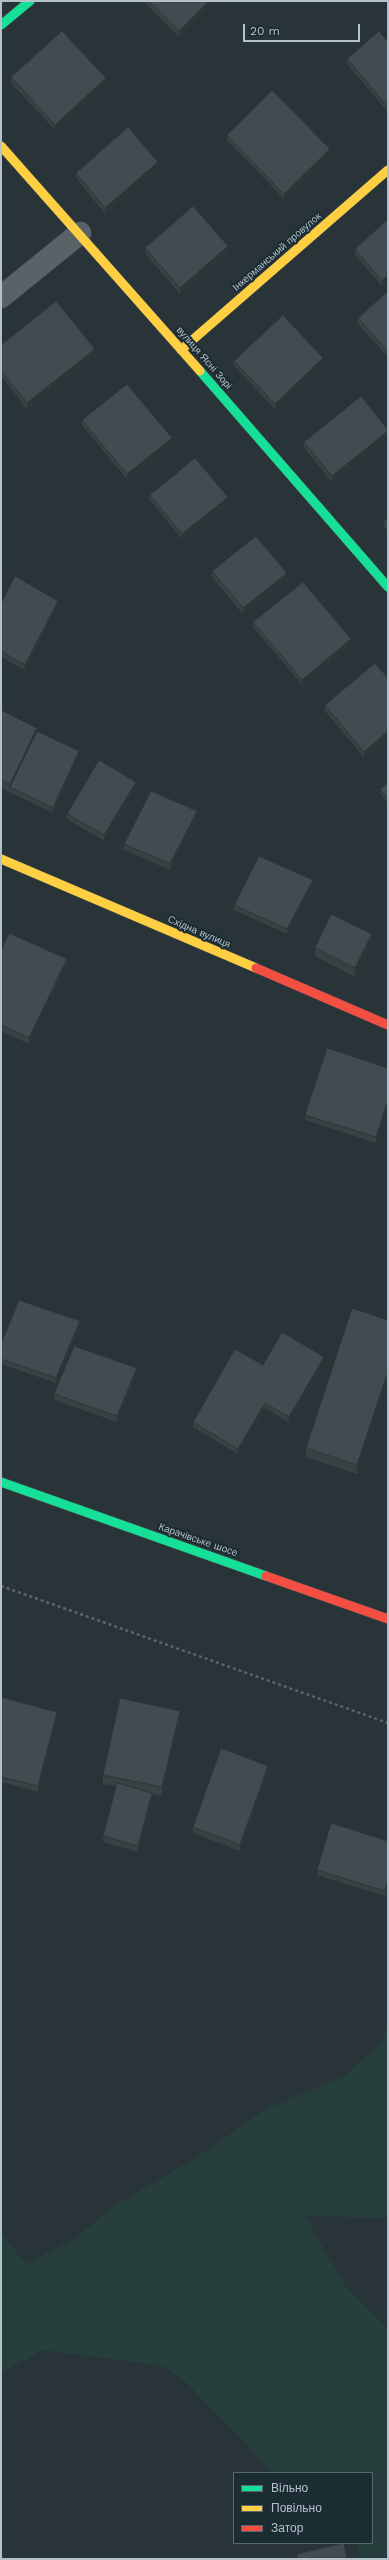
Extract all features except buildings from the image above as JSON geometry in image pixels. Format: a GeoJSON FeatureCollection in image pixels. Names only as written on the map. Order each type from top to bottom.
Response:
{"type":"FeatureCollection","features":[{"type":"Feature","properties":{"kind":"street"},"geometry":{"type":"LineString","coordinates":[[1,25],[30,1]]}},
{"type":"Feature","properties":{"kind":"street","name":"вулиця Ясні Зорі"},"geometry":{"type":"LineString","coordinates":[[1,146],[80,233],[388,587]]}},
{"type":"Feature","properties":{"kind":"street","name":"Інкерманський провулок"},"geometry":{"type":"LineString","coordinates":[[181,350],[388,170]]}},
{"type":"Feature","properties":{"kind":"street"},"geometry":{"type":"LineString","coordinates":[[1,297],[80,233]]}},
{"type":"Feature","properties":{"kind":"street","name":"Східна вулиця"},"geometry":{"type":"LineString","coordinates":[[1,859],[388,1025]]}},
{"type":"Feature","properties":{"kind":"street","name":"Карачівське шосе"},"geometry":{"type":"LineString","coordinates":[[1,1482],[388,1619]]}},
{"type":"Feature","properties":{"kind":"path"},"geometry":{"type":"LineString","coordinates":[[1,1586],[388,1723]]}},
{"type":"Feature","properties":{"kind":"green space"},"geometry":{"type":"Polygon","coordinates":[[[388,2019],[388,2218],[305,2216],[346,2287],[388,2329],[388,2559],[360,2559],[357,2544],[373,2544],[373,2472],[272,2472],[187,2383],[164,2366],[43,2350],[1,2373],[1,2231],[25,2264],[74,2239],[114,2206],[192,2160],[268,2108],[344,2076],[381,2043],[388,2019]]]}},
{"type":"Feature","properties":{"kind":"traffic: fast"},"geometry":{"type":"LineString","coordinates":[[1,25],[30,1]]}},
{"type":"Feature","properties":{"kind":"traffic: fast"},"geometry":{"type":"LineString","coordinates":[[200,371],[388,587]]}},
{"type":"Feature","properties":{"kind":"traffic: fast"},"geometry":{"type":"LineString","coordinates":[[1,1482],[266,1576]]}},
{"type":"Feature","properties":{"kind":"traffic: slow"},"geometry":{"type":"LineString","coordinates":[[1,146],[200,371]]}},
{"type":"Feature","properties":{"kind":"traffic: slow"},"geometry":{"type":"LineString","coordinates":[[181,350],[388,170]]}},
{"type":"Feature","properties":{"kind":"traffic: slow"},"geometry":{"type":"LineString","coordinates":[[1,859],[256,968]]}},
{"type":"Feature","properties":{"kind":"traffic: jam"},"geometry":{"type":"LineString","coordinates":[[256,968],[388,1025]]}},
{"type":"Feature","properties":{"kind":"traffic: jam"},"geometry":{"type":"LineString","coordinates":[[266,1576],[388,1619]]}}]}
